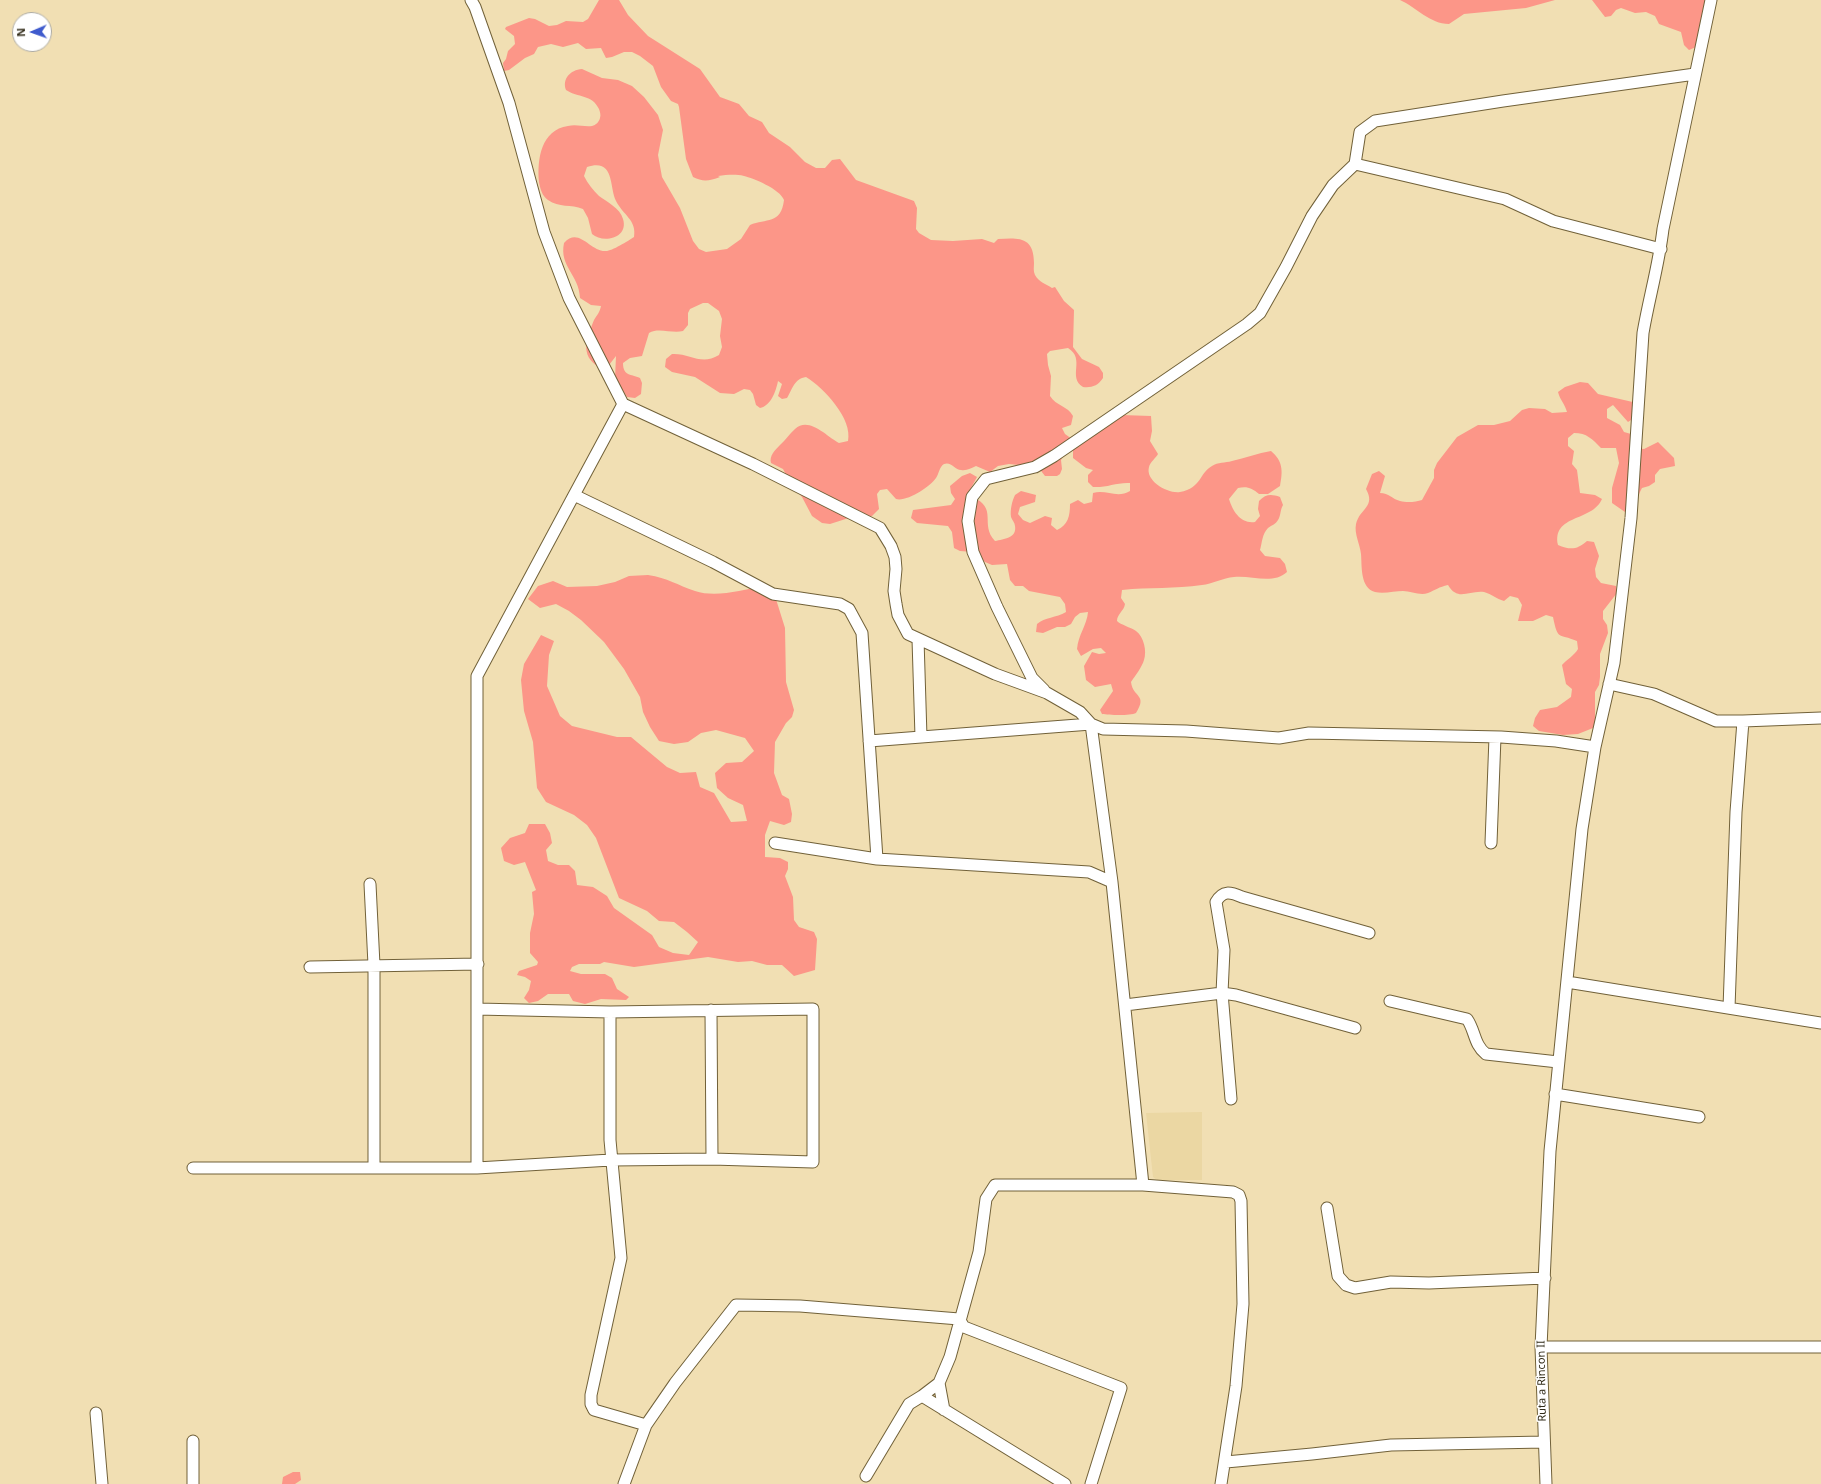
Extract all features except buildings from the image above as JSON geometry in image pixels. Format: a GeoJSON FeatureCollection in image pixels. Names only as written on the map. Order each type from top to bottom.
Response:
{"type":"FeatureCollection","features":[{"type":"Feature","properties":{"kind":"street"},"geometry":{"type":"LineString","coordinates":[[471,0],[476,7],[509,104],[544,232],[569,298],[623,404],[753,464],[880,528],[891,546],[895,557],[896,569],[894,592],[898,615],[908,634],[995,674],[1047,693],[1080,712],[1091,724],[1103,729],[1186,731],[1279,738],[1310,733],[1495,737],[1556,741],[1595,747]]}},
{"type":"Feature","properties":{"kind":"street","name":"Ruta a Rincon II"},"geometry":{"type":"LineString","coordinates":[[1546,1484],[1541,1346],[1550,1151],[1582,829],[1595,747],[1614,663],[1631,518],[1643,333],[1711,0]]}},
{"type":"Feature","properties":{"kind":"street"},"geometry":{"type":"LineString","coordinates":[[1047,693],[1032,678],[997,607],[973,552],[968,521],[972,497],[986,479],[1035,467],[1054,456],[1247,324],[1260,313],[1312,216],[1333,185],[1355,164],[1360,132],[1375,121],[1695,74]]}},
{"type":"Feature","properties":{"kind":"street"},"geometry":{"type":"LineString","coordinates":[[1355,164],[1505,199],[1553,221],[1661,249]]}},
{"type":"Feature","properties":{"kind":"street"},"geometry":{"type":"LineString","coordinates":[[477,1168],[477,676],[623,404]]}},
{"type":"Feature","properties":{"kind":"street"},"geometry":{"type":"LineString","coordinates":[[574,495],[713,562],[773,594],[840,604],[849,609],[862,632],[876,859]]}},
{"type":"Feature","properties":{"kind":"street"},"geometry":{"type":"LineString","coordinates":[[918,639],[921,737]]}},
{"type":"Feature","properties":{"kind":"street"},"geometry":{"type":"LineString","coordinates":[[1609,684],[1654,694],[1716,721],[1821,718]]}},
{"type":"Feature","properties":{"kind":"street"},"geometry":{"type":"LineString","coordinates":[[1729,1008],[1736,812],[1744,721]]}},
{"type":"Feature","properties":{"kind":"street"},"geometry":{"type":"LineString","coordinates":[[869,741],[1091,724]]}},
{"type":"Feature","properties":{"kind":"street"},"geometry":{"type":"LineString","coordinates":[[1091,724],[1112,882],[1143,1185]]}},
{"type":"Feature","properties":{"kind":"street"},"geometry":{"type":"LineString","coordinates":[[1490,843],[1495,737]]}},
{"type":"Feature","properties":{"kind":"street"},"geometry":{"type":"LineString","coordinates":[[775,843],[876,859],[1089,872],[1112,882]]}},
{"type":"Feature","properties":{"kind":"street"},"geometry":{"type":"LineString","coordinates":[[370,884],[374,965],[374,1168]]}},
{"type":"Feature","properties":{"kind":"street"},"geometry":{"type":"LineString","coordinates":[[1231,1099],[1222,993],[1224,950],[1216,902],[1220,895],[1225,892],[1230,892],[1242,897],[1369,933]]}},
{"type":"Feature","properties":{"kind":"street"},"geometry":{"type":"LineString","coordinates":[[310,967],[478,964]]}},
{"type":"Feature","properties":{"kind":"street"},"geometry":{"type":"LineString","coordinates":[[1567,982],[1821,1022]]}},
{"type":"Feature","properties":{"kind":"street"},"geometry":{"type":"LineString","coordinates":[[1125,1005],[1222,993],[1236,995],[1355,1028]]}},
{"type":"Feature","properties":{"kind":"street"},"geometry":{"type":"LineString","coordinates":[[1390,1001],[1466,1019],[1470,1023],[1476,1042],[1486,1054],[1558,1062]]}},
{"type":"Feature","properties":{"kind":"street"},"geometry":{"type":"LineString","coordinates":[[193,1168],[477,1168],[611,1160],[712,1159],[813,1162],[814,1009],[610,1012],[477,1009]]}},
{"type":"Feature","properties":{"kind":"street"},"geometry":{"type":"LineString","coordinates":[[711,1010],[712,1159]]}},
{"type":"Feature","properties":{"kind":"street"},"geometry":{"type":"LineString","coordinates":[[610,1012],[611,1160],[621,1258],[591,1395],[591,1404],[594,1410],[646,1425]]}},
{"type":"Feature","properties":{"kind":"street"},"geometry":{"type":"LineString","coordinates":[[1556,1094],[1699,1117]]}},
{"type":"Feature","properties":{"kind":"street"},"geometry":{"type":"LineString","coordinates":[[866,1476],[909,1404],[939,1383],[950,1356],[959,1319],[979,1252],[986,1199],[995,1185],[1143,1185],[1233,1192],[1239,1195],[1241,1201],[1243,1304],[1236,1386],[1222,1484]]}},
{"type":"Feature","properties":{"kind":"street"},"geometry":{"type":"LineString","coordinates":[[1327,1208],[1338,1276],[1343,1283],[1351,1287],[1392,1282],[1428,1283],[1545,1278]]}},
{"type":"Feature","properties":{"kind":"street"},"geometry":{"type":"LineString","coordinates":[[624,1484],[646,1425],[675,1383],[736,1305],[800,1306],[959,1319]]}},
{"type":"Feature","properties":{"kind":"street"},"geometry":{"type":"LineString","coordinates":[[959,1319],[964,1327],[1121,1388],[1091,1484]]}},
{"type":"Feature","properties":{"kind":"street"},"geometry":{"type":"LineString","coordinates":[[1541,1346],[1821,1348]]}},
{"type":"Feature","properties":{"kind":"street"},"geometry":{"type":"LineString","coordinates":[[939,1383],[944,1410]]}},
{"type":"Feature","properties":{"kind":"street"},"geometry":{"type":"LineString","coordinates":[[922,1396],[1065,1484]]}},
{"type":"Feature","properties":{"kind":"street"},"geometry":{"type":"LineString","coordinates":[[96,1413],[102,1484]]}},
{"type":"Feature","properties":{"kind":"street"},"geometry":{"type":"LineString","coordinates":[[193,1441],[193,1484]]}},
{"type":"Feature","properties":{"kind":"street"},"geometry":{"type":"LineString","coordinates":[[1226,1462],[1392,1445],[1544,1442]]}},
{"type":"Feature","properties":{"kind":"shaded area"},"geometry":{"type":"Polygon","coordinates":[[[599,0],[619,0],[628,15],[648,36],[700,69],[720,97],[739,104],[749,116],[762,122],[769,133],[790,147],[805,162],[816,168],[825,168],[832,160],[840,159],[856,180],[914,201],[917,208],[916,229],[919,233],[931,240],[953,241],[982,239],[994,243],[998,239],[1018,239],[1024,240],[1028,243],[1033,254],[1035,275],[1052,288],[1055,287],[1064,301],[1074,310],[1073,347],[1082,359],[1099,367],[1103,373],[1103,378],[1097,385],[1092,387],[1083,387],[1078,383],[1076,378],[1076,357],[1073,352],[1068,348],[1050,351],[1047,354],[1051,376],[1050,396],[1055,402],[1068,410],[1073,416],[1071,425],[1062,428],[1065,434],[1072,439],[1061,460],[1062,469],[1060,474],[1057,476],[1045,476],[1038,467],[1009,464],[998,466],[990,472],[976,466],[967,470],[959,470],[946,463],[941,467],[933,482],[912,496],[896,499],[887,489],[880,490],[877,494],[879,509],[872,516],[855,516],[830,524],[822,523],[812,516],[802,497],[791,484],[783,469],[771,463],[771,460],[776,449],[795,429],[800,426],[812,426],[839,443],[848,441],[846,423],[842,414],[829,396],[806,377],[796,382],[787,398],[782,399],[778,396],[782,384],[778,381],[770,401],[764,407],[760,408],[756,405],[753,394],[750,390],[744,389],[734,394],[720,393],[695,377],[672,372],[665,367],[666,359],[672,354],[701,359],[713,358],[719,355],[722,347],[720,336],[722,319],[719,311],[708,303],[703,303],[690,309],[688,313],[688,325],[683,331],[653,331],[649,333],[642,356],[630,358],[623,363],[624,370],[631,375],[640,378],[642,383],[641,394],[635,398],[627,397],[615,378],[616,356],[609,365],[599,367],[589,357],[586,346],[587,340],[601,306],[591,305],[580,298],[579,290],[564,258],[563,251],[564,243],[575,237],[580,238],[595,248],[609,251],[634,237],[633,226],[616,201],[607,170],[602,167],[596,165],[587,167],[584,176],[597,194],[616,208],[623,219],[624,226],[619,235],[608,239],[602,239],[592,234],[588,218],[583,209],[556,204],[546,198],[542,192],[539,182],[540,155],[546,139],[559,129],[571,125],[593,126],[600,119],[599,109],[593,101],[566,90],[565,82],[568,76],[574,71],[582,69],[602,78],[618,80],[632,86],[644,97],[658,115],[663,130],[658,155],[662,177],[680,208],[693,241],[699,249],[706,252],[727,249],[741,239],[750,225],[776,217],[780,213],[784,200],[782,196],[772,188],[744,176],[718,176],[720,177],[706,180],[700,180],[693,177],[686,159],[678,104],[671,101],[661,87],[653,66],[632,52],[624,52],[606,58],[601,48],[586,49],[578,43],[563,47],[551,44],[538,47],[534,54],[525,58],[509,70],[504,71],[503,63],[506,59],[508,51],[515,44],[514,36],[505,29],[506,27],[529,18],[535,19],[549,26],[557,25],[566,21],[583,22],[588,19],[599,0]]]}},
{"type":"Feature","properties":{"kind":"shaded area"},"geometry":{"type":"Polygon","coordinates":[[[1400,0],[1555,0],[1526,8],[1464,14],[1449,24],[1429,18],[1400,0]]]}},
{"type":"Feature","properties":{"kind":"shaded area"},"geometry":{"type":"Polygon","coordinates":[[[1592,0],[1711,0],[1700,25],[1696,47],[1689,50],[1684,45],[1681,32],[1659,24],[1655,16],[1646,12],[1635,13],[1621,8],[1616,10],[1611,16],[1605,17],[1592,0]]]}},
{"type":"Feature","properties":{"kind":"shaded area"},"geometry":{"type":"Polygon","coordinates":[[[1580,382],[1588,383],[1598,394],[1637,403],[1634,418],[1628,422],[1613,405],[1607,409],[1607,418],[1620,425],[1624,432],[1631,434],[1637,448],[1644,449],[1658,442],[1674,458],[1675,466],[1660,469],[1655,475],[1655,482],[1642,488],[1633,508],[1625,512],[1612,503],[1612,488],[1619,463],[1616,448],[1601,448],[1592,439],[1579,433],[1574,433],[1568,438],[1568,446],[1574,451],[1572,464],[1577,470],[1580,493],[1595,495],[1602,499],[1590,512],[1567,523],[1561,528],[1558,535],[1558,545],[1566,548],[1577,548],[1587,541],[1594,542],[1599,556],[1595,569],[1596,577],[1601,583],[1616,586],[1617,593],[1603,611],[1603,619],[1607,625],[1608,633],[1600,654],[1600,677],[1599,685],[1595,692],[1595,721],[1593,728],[1578,734],[1563,735],[1539,731],[1533,726],[1535,718],[1540,710],[1557,707],[1571,697],[1572,689],[1566,684],[1562,665],[1575,654],[1578,649],[1577,641],[1562,636],[1558,633],[1553,617],[1546,615],[1533,621],[1518,621],[1522,605],[1518,598],[1510,596],[1504,601],[1484,592],[1460,594],[1452,590],[1448,585],[1425,594],[1403,591],[1378,593],[1370,590],[1364,581],[1361,554],[1356,535],[1356,524],[1368,504],[1369,495],[1366,489],[1372,474],[1379,471],[1385,476],[1380,493],[1386,494],[1403,502],[1422,500],[1434,478],[1434,470],[1437,463],[1457,437],[1478,425],[1494,425],[1510,421],[1522,410],[1529,408],[1545,409],[1552,413],[1567,412],[1558,392],[1565,387],[1580,382]]]}},
{"type":"Feature","properties":{"kind":"shaded area"},"geometry":{"type":"Polygon","coordinates":[[[1121,415],[1151,416],[1152,431],[1150,441],[1158,454],[1149,467],[1150,477],[1158,486],[1170,491],[1180,492],[1187,490],[1196,484],[1208,469],[1219,463],[1271,451],[1280,463],[1282,476],[1280,486],[1268,494],[1259,494],[1247,487],[1238,488],[1229,499],[1235,513],[1238,516],[1246,521],[1255,522],[1260,516],[1258,509],[1259,501],[1269,495],[1280,497],[1283,505],[1279,518],[1276,523],[1266,530],[1260,550],[1265,556],[1280,558],[1285,564],[1287,572],[1281,576],[1269,579],[1234,577],[1192,586],[1122,590],[1121,598],[1125,604],[1118,616],[1117,621],[1139,634],[1143,640],[1145,653],[1142,666],[1131,682],[1134,691],[1139,696],[1141,702],[1136,713],[1129,715],[1102,714],[1100,710],[1113,691],[1111,684],[1095,687],[1086,680],[1084,666],[1092,652],[1099,654],[1106,653],[1101,648],[1093,649],[1081,656],[1077,649],[1088,612],[1080,613],[1075,617],[1071,624],[1065,627],[1057,627],[1043,633],[1036,632],[1037,624],[1040,622],[1066,612],[1065,604],[1060,597],[1029,591],[1023,586],[1015,586],[1010,580],[1007,564],[992,565],[985,562],[973,552],[960,551],[954,548],[952,532],[948,526],[917,523],[911,518],[913,510],[951,505],[955,499],[951,493],[950,486],[962,476],[970,473],[977,477],[970,490],[972,497],[980,501],[985,506],[987,511],[988,528],[995,541],[1002,540],[1014,533],[1015,524],[1011,517],[1011,511],[1015,495],[1021,491],[1036,495],[1035,502],[1020,507],[1018,514],[1023,520],[1030,523],[1045,516],[1052,518],[1051,525],[1057,530],[1064,526],[1068,520],[1070,504],[1078,500],[1084,504],[1092,502],[1093,493],[1102,492],[1121,494],[1130,491],[1130,483],[1093,487],[1088,482],[1088,475],[1093,470],[1086,468],[1073,458],[1073,445],[1121,415]]]}},
{"type":"Feature","properties":{"kind":"shaded area"},"geometry":{"type":"Polygon","coordinates":[[[648,575],[703,593],[729,593],[763,586],[775,596],[785,628],[786,682],[794,710],[792,717],[786,723],[775,742],[774,773],[782,795],[789,799],[792,814],[791,822],[784,825],[770,821],[765,835],[765,857],[780,858],[788,862],[788,869],[785,876],[793,897],[794,920],[799,927],[814,932],[817,939],[815,970],[794,976],[782,965],[767,965],[752,961],[738,962],[708,957],[634,967],[604,962],[600,964],[579,964],[572,967],[570,971],[581,974],[605,974],[612,978],[617,989],[629,997],[626,1000],[601,999],[585,1004],[573,1001],[569,994],[548,994],[538,1001],[529,1003],[524,998],[529,990],[531,981],[525,977],[517,975],[519,971],[537,965],[538,962],[530,953],[530,933],[534,914],[532,892],[536,890],[525,862],[514,865],[504,861],[501,848],[510,838],[525,833],[529,824],[545,824],[550,833],[552,843],[546,850],[548,861],[558,865],[569,865],[575,871],[577,885],[593,887],[607,896],[614,908],[652,935],[659,947],[673,953],[689,955],[698,942],[674,922],[659,921],[647,911],[619,898],[596,838],[587,825],[574,815],[546,802],[537,788],[533,742],[524,711],[521,680],[524,664],[541,635],[554,641],[549,655],[547,686],[560,716],[572,726],[617,737],[631,737],[667,767],[680,773],[696,772],[700,787],[714,793],[731,822],[747,821],[743,805],[728,798],[717,788],[715,773],[726,763],[742,762],[754,751],[745,738],[716,730],[701,733],[688,742],[674,744],[659,741],[643,712],[640,697],[624,669],[604,642],[581,620],[569,611],[556,604],[540,608],[528,599],[538,586],[553,581],[567,587],[597,586],[615,582],[629,576],[648,575]]]}},
{"type":"Feature","properties":{"kind":"shaded area"},"geometry":{"type":"Polygon","coordinates":[[[1202,1112],[1202,1180],[1157,1180],[1153,1177],[1146,1113],[1202,1112]]]}},
{"type":"Feature","properties":{"kind":"shaded area"},"geometry":{"type":"Polygon","coordinates":[[[293,1472],[300,1472],[301,1480],[295,1484],[282,1484],[283,1477],[293,1472]]]}}]}
